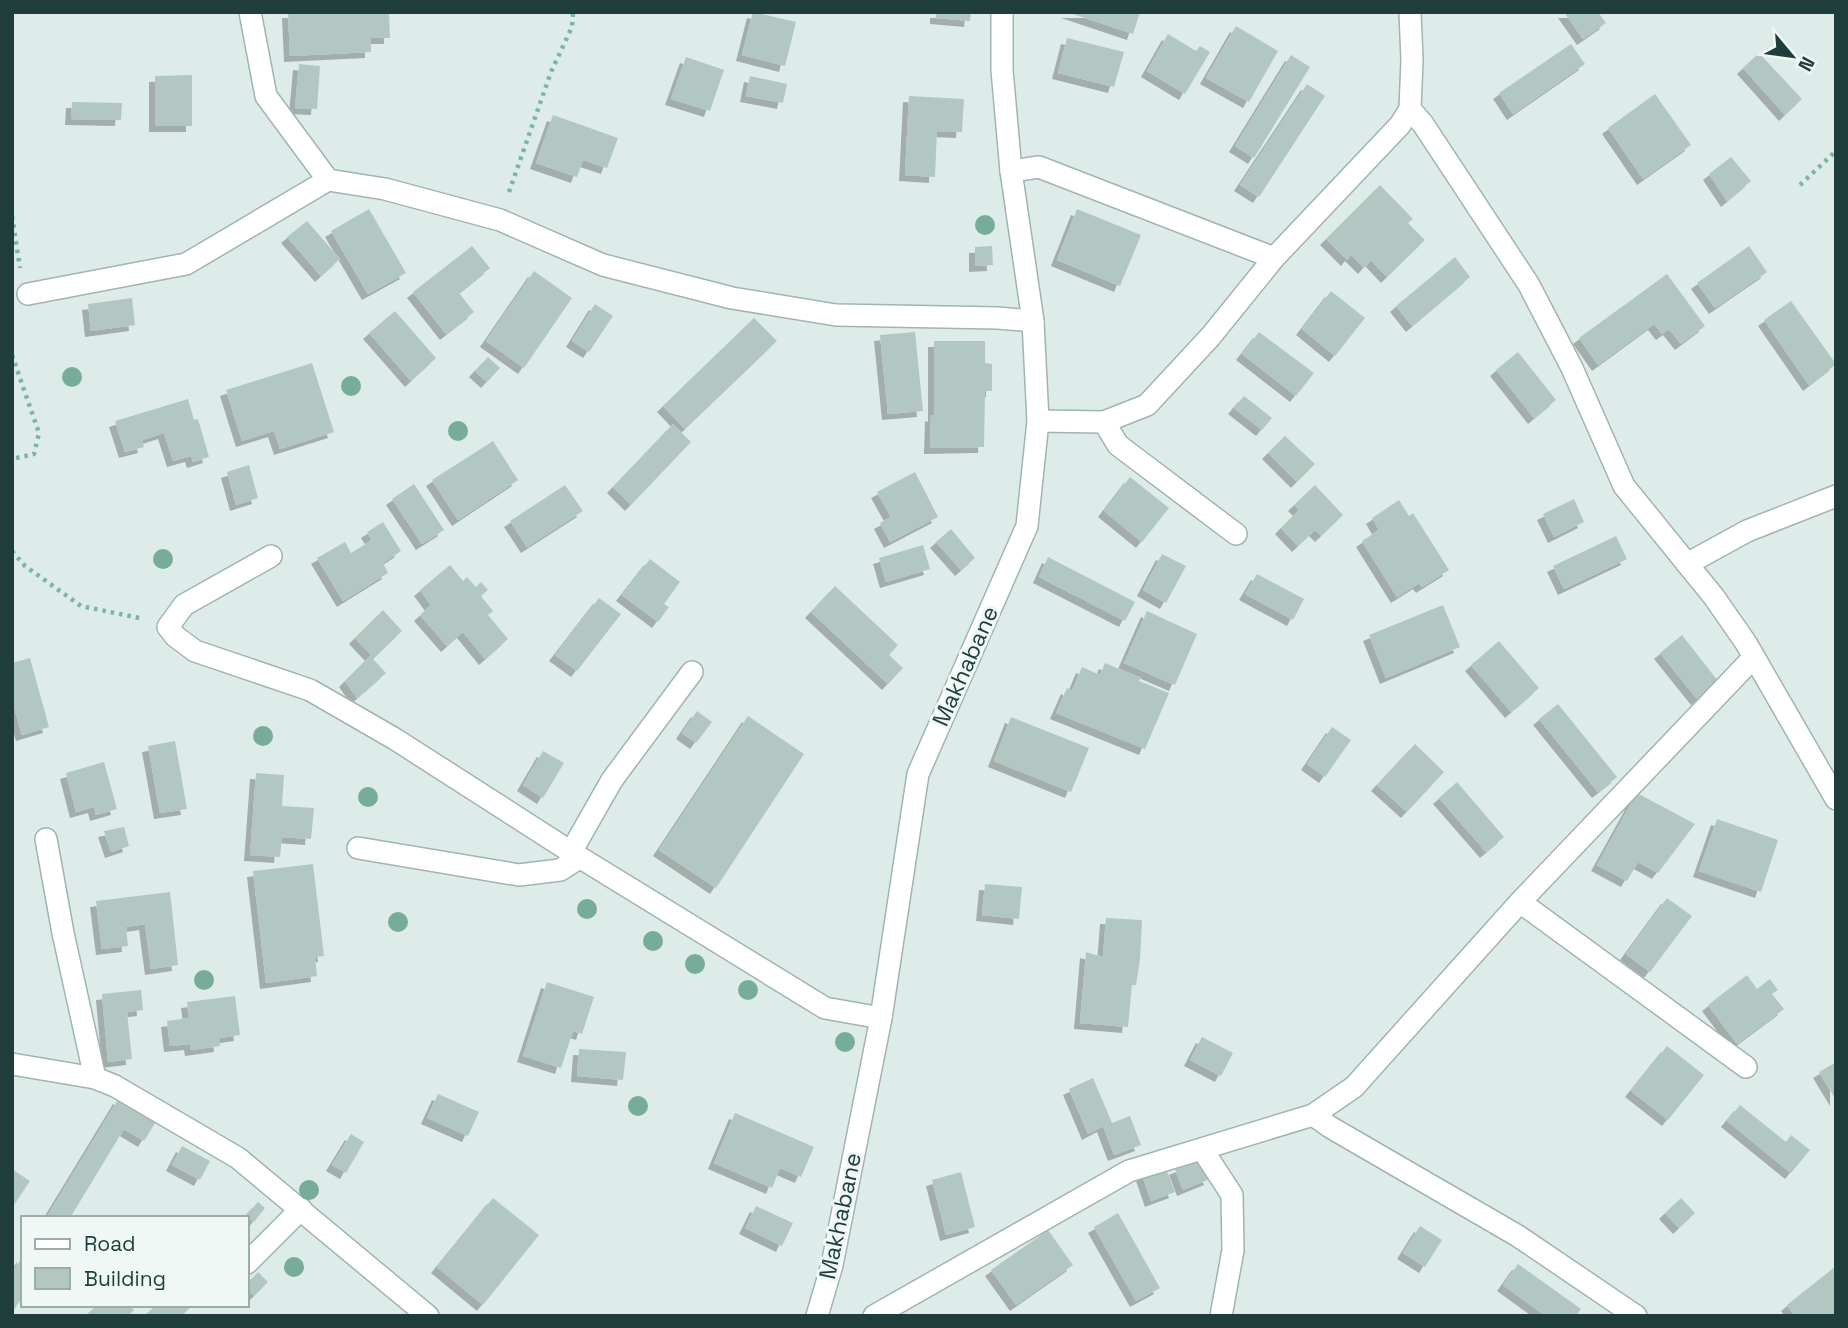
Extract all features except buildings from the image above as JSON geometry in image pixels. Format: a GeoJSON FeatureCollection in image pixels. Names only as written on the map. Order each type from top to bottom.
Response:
{"type":"FeatureCollection","features":[{"type":"Feature","properties":{"kind":"street"},"geometry":{"type":"LineString","coordinates":[[250,12],[266,96],[328,180]]}},
{"type":"Feature","properties":{"kind":"street","name":"Makhabane"},"geometry":{"type":"LineString","coordinates":[[817,1316],[832,1265],[881,1018],[918,774],[1027,526],[1038,421],[1033,321],[1010,170],[1002,70],[1002,12]]}},
{"type":"Feature","properties":{"kind":"street"},"geometry":{"type":"LineString","coordinates":[[1038,421],[1104,422],[1147,405],[1212,336],[1274,258],[1401,125],[1410,109],[1410,12]]}},
{"type":"Feature","properties":{"kind":"street"},"geometry":{"type":"LineString","coordinates":[[1410,109],[1423,124],[1529,285],[1572,368],[1623,486],[1714,597],[1754,657],[1836,799]]}},
{"type":"Feature","properties":{"kind":"street"},"geometry":{"type":"LineString","coordinates":[[1010,170],[1039,167],[1274,258]]}},
{"type":"Feature","properties":{"kind":"street"},"geometry":{"type":"LineString","coordinates":[[27,294],[186,264],[328,180],[385,189],[500,220],[603,265],[732,298],[836,316],[998,318],[1033,321]]}},
{"type":"Feature","properties":{"kind":"street"},"geometry":{"type":"LineString","coordinates":[[1104,422],[1118,445],[1236,534]]}},
{"type":"Feature","properties":{"kind":"street"},"geometry":{"type":"LineString","coordinates":[[1687,565],[1747,531],[1836,496]]}},
{"type":"Feature","properties":{"kind":"street"},"geometry":{"type":"LineString","coordinates":[[271,556],[184,605],[168,627],[174,636],[195,651],[310,690],[395,739],[575,855],[825,1008],[881,1018]]}},
{"type":"Feature","properties":{"kind":"street"},"geometry":{"type":"LineString","coordinates":[[874,1316],[1129,1171],[1313,1115],[1354,1087],[1520,902],[1754,657]]}},
{"type":"Feature","properties":{"kind":"street"},"geometry":{"type":"LineString","coordinates":[[358,848],[519,875],[560,870],[575,855],[612,780],[692,672]]}},
{"type":"Feature","properties":{"kind":"street"},"geometry":{"type":"LineString","coordinates":[[46,839],[63,933],[95,1078]]}},
{"type":"Feature","properties":{"kind":"street"},"geometry":{"type":"LineString","coordinates":[[1520,902],[1746,1067]]}},
{"type":"Feature","properties":{"kind":"street"},"geometry":{"type":"LineString","coordinates":[[12,1064],[95,1078],[115,1086],[239,1158],[428,1316]]}},
{"type":"Feature","properties":{"kind":"street"},"geometry":{"type":"LineString","coordinates":[[1313,1115],[1518,1236],[1636,1316]]}},
{"type":"Feature","properties":{"kind":"street"},"geometry":{"type":"LineString","coordinates":[[1202,1149],[1232,1195],[1233,1250],[1222,1316]]}},
{"type":"Feature","properties":{"kind":"street"},"geometry":{"type":"LineString","coordinates":[[248,1262],[301,1209]]}},
{"type":"Feature","properties":{"kind":"path"},"geometry":{"type":"LineString","coordinates":[[500,220],[551,72],[572,27],[573,12]]}},
{"type":"Feature","properties":{"kind":"path"},"geometry":{"type":"LineString","coordinates":[[1800,185],[1836,152]]}},
{"type":"Feature","properties":{"kind":"path"},"geometry":{"type":"LineString","coordinates":[[12,216],[27,294]]}},
{"type":"Feature","properties":{"kind":"path"},"geometry":{"type":"LineString","coordinates":[[12,355],[39,433],[34,453],[12,458]]}},
{"type":"Feature","properties":{"kind":"path"},"geometry":{"type":"LineString","coordinates":[[12,551],[25,566],[80,606],[146,619],[168,627]]}}]}
